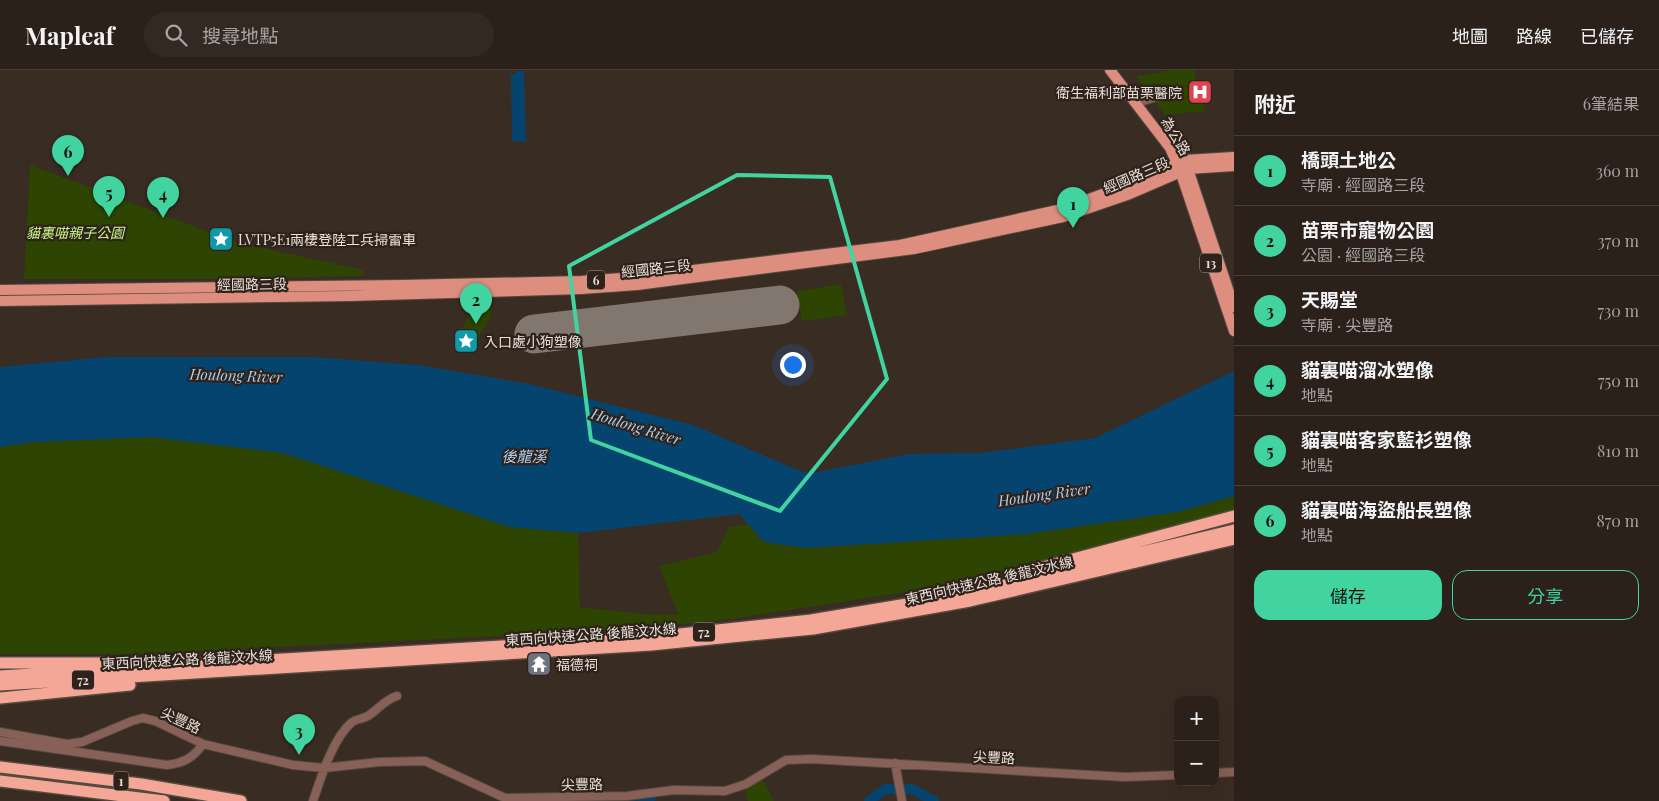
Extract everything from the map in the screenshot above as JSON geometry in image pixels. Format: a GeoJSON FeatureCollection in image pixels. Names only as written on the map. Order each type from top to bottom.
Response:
{"type":"FeatureCollection","features":[{"type":"Feature","properties":{"kind":"highway"},"geometry":{"type":"LineString","coordinates":[[913,603],[940,594],[1234,516]]}},
{"type":"Feature","properties":{"kind":"highway"},"geometry":{"type":"LineString","coordinates":[[1193,528],[1234,522]]}},
{"type":"Feature","properties":{"kind":"highway","name":"東西向快速公路 後龍汶水線"},"geometry":{"type":"LineString","coordinates":[[0,685],[652,637],[811,620],[913,603],[1004,584],[1234,530]]}},
{"type":"Feature","properties":{"kind":"highway","name":"東西向快速公路 後龍汶水線"},"geometry":{"type":"LineString","coordinates":[[0,676],[165,672],[710,641],[813,629],[970,601],[1234,538]]}},
{"type":"Feature","properties":{"kind":"highway"},"geometry":{"type":"LineString","coordinates":[[970,601],[992,600],[1234,546]]}},
{"type":"Feature","properties":{"kind":"highway"},"geometry":{"type":"LineString","coordinates":[[0,663],[144,663],[158,664],[165,672],[148,683],[0,698]]}},
{"type":"Feature","properties":{"kind":"highway","name":"1"},"geometry":{"type":"LineString","coordinates":[[0,767],[141,784],[241,801]]}},
{"type":"Feature","properties":{"kind":"highway","name":"1"},"geometry":{"type":"LineString","coordinates":[[0,781],[48,785],[164,801]]}},
{"type":"Feature","properties":{"kind":"main road","name":"為公路"},"geometry":{"type":"LineString","coordinates":[[1110,70],[1162,124],[1183,166]]}},
{"type":"Feature","properties":{"kind":"main road","name":"為公路"},"geometry":{"type":"LineString","coordinates":[[1118,70],[1141,103]]}},
{"type":"Feature","properties":{"kind":"main road","name":"6"},"geometry":{"type":"LineString","coordinates":[[1183,166],[1234,157]]}},
{"type":"Feature","properties":{"kind":"main road","name":"6"},"geometry":{"type":"LineString","coordinates":[[1183,166],[1234,166]]}},
{"type":"Feature","properties":{"kind":"main road","name":"13"},"geometry":{"type":"LineString","coordinates":[[1183,166],[1234,331]]}},
{"type":"Feature","properties":{"kind":"main road","name":"經國路三段"},"geometry":{"type":"LineString","coordinates":[[0,290],[394,285],[581,281],[635,277],[907,243],[1062,209],[1183,166]]}},
{"type":"Feature","properties":{"kind":"main road","name":"經國路三段"},"geometry":{"type":"LineString","coordinates":[[0,301],[320,296],[581,289],[637,285],[914,249],[1063,217],[1130,194],[1183,166]]}},
{"type":"Feature","properties":{"kind":"main road","name":"13"},"geometry":{"type":"LineString","coordinates":[[1192,195],[1234,307]]}},
{"type":"Feature","properties":{"kind":"street"},"geometry":{"type":"LineString","coordinates":[[1141,103],[1166,94]]}},
{"type":"Feature","properties":{"kind":"street"},"geometry":{"type":"LineString","coordinates":[[313,801],[324,768],[343,733],[352,722],[367,717],[387,699],[397,696]]}},
{"type":"Feature","properties":{"kind":"street","name":"尖豐路"},"geometry":{"type":"LineString","coordinates":[[0,732],[67,744],[82,742],[143,718],[155,721],[203,744],[293,765],[324,768],[379,762],[425,761],[491,793],[505,798],[530,799],[627,796],[674,790],[725,791],[746,784],[786,760],[812,759],[1116,776],[1174,775]]}},
{"type":"Feature","properties":{"kind":"street"},"geometry":{"type":"LineString","coordinates":[[0,741],[167,765],[183,763],[196,754],[203,744]]}},
{"type":"Feature","properties":{"kind":"street"},"geometry":{"type":"LineString","coordinates":[[895,763],[902,801]]}},
{"type":"Feature","properties":{"kind":"street"},"geometry":{"type":"LineString","coordinates":[[1219,773],[1234,772]]}},
{"type":"Feature","properties":{"kind":"highlighted area"},"geometry":{"type":"Polygon","coordinates":[[[737,175],[830,177],[887,379],[780,511],[591,440],[569,266],[737,175]]]}},
{"type":"Feature","properties":{"kind":"green space"},"geometry":{"type":"Polygon","coordinates":[[[1172,70],[1194,70],[1205,111],[1165,115],[1136,76],[1172,70]]]}},
{"type":"Feature","properties":{"kind":"green space","name":"貓裏喵親子公園"},"geometry":{"type":"Polygon","coordinates":[[[30,165],[236,242],[364,270],[363,276],[220,279],[24,279],[30,165]]]}},
{"type":"Feature","properties":{"kind":"green space"},"geometry":{"type":"Polygon","coordinates":[[[841,284],[847,315],[802,321],[797,291],[841,284]]]}},
{"type":"Feature","properties":{"kind":"green space"},"geometry":{"type":"Polygon","coordinates":[[[491,308],[492,313],[476,342],[472,344],[458,334],[474,309],[491,308]]]}},
{"type":"Feature","properties":{"kind":"green space"},"geometry":{"type":"Polygon","coordinates":[[[20,405],[739,514],[578,533],[580,607],[644,614],[678,615],[659,566],[717,552],[729,527],[748,524],[764,542],[807,548],[1026,534],[1178,512],[1234,496],[1234,513],[933,588],[738,618],[633,629],[137,654],[0,654],[0,418],[20,405]]]}},
{"type":"Feature","properties":{"kind":"green space"},"geometry":{"type":"Polygon","coordinates":[[[762,779],[774,801],[748,801],[745,789],[762,779]]]}},
{"type":"Feature","properties":{"kind":"water"},"geometry":{"type":"Polygon","coordinates":[[[517,71],[524,71],[526,142],[512,141],[511,74],[516,74],[517,71]]]}},
{"type":"Feature","properties":{"kind":"water","name":"後龍溪"},"geometry":{"type":"Polygon","coordinates":[[[108,357],[312,357],[418,365],[529,384],[693,425],[800,471],[812,473],[909,454],[980,453],[1095,438],[1234,371],[1234,496],[1178,512],[1026,534],[806,548],[764,542],[739,514],[578,533],[510,527],[283,453],[151,437],[32,442],[0,447],[0,367],[108,357]]]}},
{"type":"Feature","properties":{"kind":"water"},"geometry":{"type":"Polygon","coordinates":[[[655,796],[655,801],[602,800],[636,799],[655,796]]]}},
{"type":"Feature","properties":{"kind":"waterway"},"geometry":{"type":"LineString","coordinates":[[869,801],[885,789],[912,789],[934,801]]}},
{"type":"Feature","properties":{"kind":"runway"},"geometry":{"type":"LineString","coordinates":[[534,334],[780,305]]}},
{"type":"Feature","properties":{"kind":"place","name":"衛生福利部苗栗醫院"},"geometry":{"type":"Point","coordinates":[1200,92]}},
{"type":"Feature","properties":{"kind":"place","name":"貓裏喵海盜船長塑像"},"geometry":{"type":"Point","coordinates":[68,176]}},
{"type":"Feature","properties":{"kind":"place","name":"貓裏喵客家藍衫塑像"},"geometry":{"type":"Point","coordinates":[109,217]}},
{"type":"Feature","properties":{"kind":"place","name":"貓裏喵溜冰塑像"},"geometry":{"type":"Point","coordinates":[163,218]}},
{"type":"Feature","properties":{"kind":"place","name":"橋頭土地公"},"geometry":{"type":"Point","coordinates":[1073,228]}},
{"type":"Feature","properties":{"kind":"place","name":"LVTP5E1兩棲登陸工兵掃雷車"},"geometry":{"type":"Point","coordinates":[221,239]}},
{"type":"Feature","properties":{"kind":"place","name":"苗栗市寵物公園"},"geometry":{"type":"Point","coordinates":[476,324]}},
{"type":"Feature","properties":{"kind":"place","name":"入口處小狗塑像"},"geometry":{"type":"Point","coordinates":[466,341]}},
{"type":"Feature","properties":{"kind":"place","name":"福德祠"},"geometry":{"type":"Point","coordinates":[539,664]}},
{"type":"Feature","properties":{"kind":"place","name":"天賜堂"},"geometry":{"type":"Point","coordinates":[299,755]}},
{"type":"Feature","properties":{"kind":"water label","name":"Houlong River"},"geometry":{"type":"Point","coordinates":[236,375]}},
{"type":"Feature","properties":{"kind":"water label","name":"Houlong River"},"geometry":{"type":"Point","coordinates":[636,426]}},
{"type":"Feature","properties":{"kind":"water label","name":"Houlong River"},"geometry":{"type":"Point","coordinates":[1044,494]}}]}
